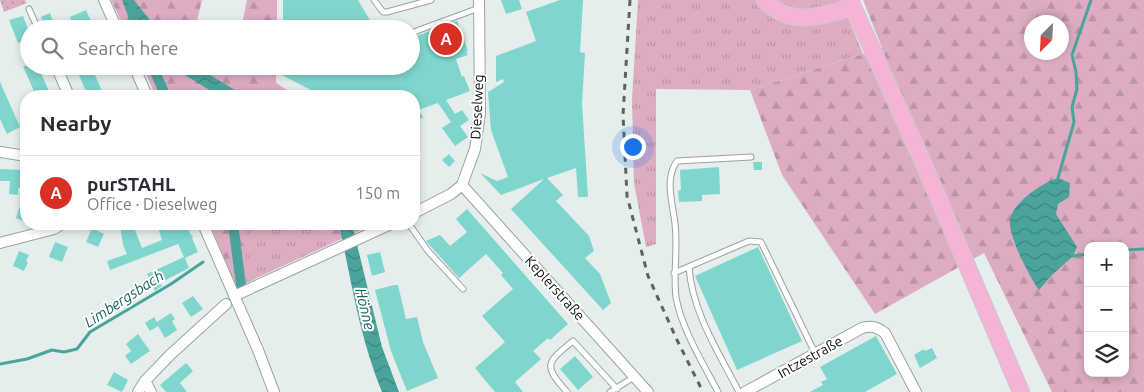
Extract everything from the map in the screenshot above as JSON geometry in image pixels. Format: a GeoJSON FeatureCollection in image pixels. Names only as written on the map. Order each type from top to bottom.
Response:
{"type":"FeatureCollection","features":[{"type":"Feature","properties":{"kind":"main road"},"geometry":{"type":"LineString","coordinates":[[764,0],[779,12],[799,18],[819,17],[852,3],[1021,392]]}},
{"type":"Feature","properties":{"kind":"main road"},"geometry":{"type":"LineString","coordinates":[[819,17],[830,0]]}},
{"type":"Feature","properties":{"kind":"street"},"geometry":{"type":"LineString","coordinates":[[104,0],[113,20]]}},
{"type":"Feature","properties":{"kind":"street","name":"Dieselweg"},"geometry":{"type":"LineString","coordinates":[[462,185],[478,134],[480,106],[479,4]]}},
{"type":"Feature","properties":{"kind":"street"},"geometry":{"type":"LineString","coordinates":[[60,75],[66,90]]}},
{"type":"Feature","properties":{"kind":"street"},"geometry":{"type":"LineString","coordinates":[[138,75],[144,90]]}},
{"type":"Feature","properties":{"kind":"street"},"geometry":{"type":"LineString","coordinates":[[0,152],[20,155]]}},
{"type":"Feature","properties":{"kind":"street"},"geometry":{"type":"LineString","coordinates":[[420,210],[451,194],[462,185]]}},
{"type":"Feature","properties":{"kind":"street","name":"Keplerstraße"},"geometry":{"type":"LineString","coordinates":[[462,185],[648,392]]}},
{"type":"Feature","properties":{"kind":"street"},"geometry":{"type":"LineString","coordinates":[[0,243],[50,230]]}},
{"type":"Feature","properties":{"kind":"street"},"geometry":{"type":"LineString","coordinates":[[206,230],[274,392]]}},
{"type":"Feature","properties":{"kind":"street"},"geometry":{"type":"LineString","coordinates":[[234,296],[378,230]]}},
{"type":"Feature","properties":{"kind":"street"},"geometry":{"type":"LineString","coordinates":[[138,392],[145,381],[170,355],[226,304]]}},
{"type":"Feature","properties":{"kind":"street","name":"Intzestraße"},"geometry":{"type":"LineString","coordinates":[[745,392],[862,328],[870,326],[885,333],[916,392]]}},
{"type":"Feature","properties":{"kind":"street"},"geometry":{"type":"LineString","coordinates":[[145,381],[150,392]]}},
{"type":"Feature","properties":{"kind":"lane"},"geometry":{"type":"LineString","coordinates":[[374,0],[384,12],[388,12],[430,0]]}},
{"type":"Feature","properties":{"kind":"lane"},"geometry":{"type":"LineString","coordinates":[[420,29],[479,4]]}},
{"type":"Feature","properties":{"kind":"lane"},"geometry":{"type":"LineString","coordinates":[[29,9],[34,20]]}},
{"type":"Feature","properties":{"kind":"lane"},"geometry":{"type":"LineString","coordinates":[[718,392],[693,344],[677,299],[674,273],[676,226],[670,191],[672,169],[677,162],[751,158]]}},
{"type":"Feature","properties":{"kind":"lane"},"geometry":{"type":"LineString","coordinates":[[413,230],[428,251],[463,289]]}},
{"type":"Feature","properties":{"kind":"lane"},"geometry":{"type":"LineString","coordinates":[[674,273],[748,241],[761,242],[816,354]]}},
{"type":"Feature","properties":{"kind":"lane"},"geometry":{"type":"LineString","coordinates":[[689,267],[700,314],[739,392]]}},
{"type":"Feature","properties":{"kind":"lane"},"geometry":{"type":"LineString","coordinates":[[567,392],[553,376],[550,369],[555,356],[573,341],[617,389]]}},
{"type":"Feature","properties":{"kind":"lane"},"geometry":{"type":"LineString","coordinates":[[610,392],[634,377]]}},
{"type":"Feature","properties":{"kind":"green space"},"geometry":{"type":"Polygon","coordinates":[[[0,0],[25,0],[27,3],[4,12],[0,0]]]}},
{"type":"Feature","properties":{"kind":"green space"},"geometry":{"type":"Polygon","coordinates":[[[111,0],[202,0],[197,20],[121,20],[111,0]]]}},
{"type":"Feature","properties":{"kind":"green space"},"geometry":{"type":"Polygon","coordinates":[[[247,0],[277,0],[277,20],[243,20],[247,0]]]}},
{"type":"Feature","properties":{"kind":"green space"},"geometry":{"type":"Polygon","coordinates":[[[638,0],[841,0],[863,54],[750,90],[656,89],[656,244],[646,247],[634,183],[632,99],[638,0]]]}},
{"type":"Feature","properties":{"kind":"green space"},"geometry":{"type":"Polygon","coordinates":[[[863,0],[1144,0],[1144,392],[1052,392],[984,253],[875,314],[782,175],[750,90],[882,48],[863,0]]]}},
{"type":"Feature","properties":{"kind":"green space"},"geometry":{"type":"Polygon","coordinates":[[[146,75],[276,75],[276,83],[287,90],[153,90],[146,75]]]}},
{"type":"Feature","properties":{"kind":"green space"},"geometry":{"type":"Polygon","coordinates":[[[212,230],[246,230],[246,283],[234,282],[212,230]]]}},
{"type":"Feature","properties":{"kind":"green space"},"geometry":{"type":"Polygon","coordinates":[[[246,230],[321,230],[337,241],[246,283],[246,230]]]}},
{"type":"Feature","properties":{"kind":"green space"},"geometry":{"type":"Polygon","coordinates":[[[321,230],[362,230],[337,241],[321,230]]]}},
{"type":"Feature","properties":{"kind":"water"},"geometry":{"type":"Polygon","coordinates":[[[122,0],[134,0],[150,20],[133,20],[126,11],[122,0]]]}},
{"type":"Feature","properties":{"kind":"water"},"geometry":{"type":"Polygon","coordinates":[[[185,75],[210,75],[235,90],[209,90],[185,75]]]}},
{"type":"Feature","properties":{"kind":"water"},"geometry":{"type":"Polygon","coordinates":[[[1058,178],[1070,183],[1069,197],[1058,204],[1056,214],[1077,247],[1073,256],[1039,290],[1015,245],[1010,219],[1017,206],[1030,194],[1058,178]]]}},
{"type":"Feature","properties":{"kind":"water","name":"Hönne"},"geometry":{"type":"Polygon","coordinates":[[[340,230],[353,230],[382,347],[399,392],[382,392],[374,372],[357,309],[340,230]]]}},
{"type":"Feature","properties":{"kind":"building"},"geometry":{"type":"Polygon","coordinates":[[[283,0],[358,0],[370,20],[283,20],[283,0]]]}},
{"type":"Feature","properties":{"kind":"building"},"geometry":{"type":"Polygon","coordinates":[[[501,0],[519,0],[522,9],[506,14],[501,0]]]}},
{"type":"Feature","properties":{"kind":"building"},"geometry":{"type":"Polygon","coordinates":[[[560,0],[583,0],[580,52],[585,53],[582,104],[588,197],[578,197],[576,168],[547,178],[563,195],[556,201],[589,236],[594,251],[585,258],[600,274],[611,303],[603,310],[511,209],[544,179],[501,195],[480,173],[497,181],[508,177],[491,130],[488,92],[504,82],[503,79],[496,82],[496,56],[536,41],[526,12],[560,0]]]}},
{"type":"Feature","properties":{"kind":"building"},"geometry":{"type":"Polygon","coordinates":[[[86,10],[91,20],[71,20],[70,17],[86,10]]]}},
{"type":"Feature","properties":{"kind":"building"},"geometry":{"type":"Polygon","coordinates":[[[50,13],[53,20],[42,20],[41,17],[50,13]]]}},
{"type":"Feature","properties":{"kind":"building"},"geometry":{"type":"Polygon","coordinates":[[[23,16],[24,20],[20,20],[20,42],[18,43],[9,20],[23,16]]]}},
{"type":"Feature","properties":{"kind":"building"},"geometry":{"type":"Polygon","coordinates":[[[457,21],[468,51],[466,52],[468,55],[456,59],[462,77],[464,76],[470,91],[446,100],[455,114],[462,110],[469,120],[460,126],[468,137],[455,146],[442,128],[451,122],[438,103],[420,109],[420,90],[311,90],[282,75],[420,75],[420,35],[457,21]]]}},
{"type":"Feature","properties":{"kind":"building"},"geometry":{"type":"Polygon","coordinates":[[[27,75],[42,75],[48,90],[33,90],[27,75]]]}},
{"type":"Feature","properties":{"kind":"building"},"geometry":{"type":"Polygon","coordinates":[[[79,75],[95,75],[101,90],[85,90],[79,75]]]}},
{"type":"Feature","properties":{"kind":"building"},"geometry":{"type":"Polygon","coordinates":[[[0,82],[20,127],[7,134],[0,119],[0,82]]]}},
{"type":"Feature","properties":{"kind":"building"},"geometry":{"type":"Polygon","coordinates":[[[449,154],[455,161],[449,167],[442,160],[449,154]]]}},
{"type":"Feature","properties":{"kind":"building"},"geometry":{"type":"Polygon","coordinates":[[[753,162],[762,162],[762,170],[754,170],[753,162]]]}},
{"type":"Feature","properties":{"kind":"building"},"geometry":{"type":"Polygon","coordinates":[[[719,167],[720,194],[702,195],[702,201],[679,202],[678,191],[681,190],[680,170],[719,167]]]}},
{"type":"Feature","properties":{"kind":"building"},"geometry":{"type":"Polygon","coordinates":[[[0,169],[20,170],[18,195],[9,194],[10,181],[0,181],[0,169]]]}},
{"type":"Feature","properties":{"kind":"building"},"geometry":{"type":"Polygon","coordinates":[[[20,206],[20,220],[16,218],[20,206]]]}},
{"type":"Feature","properties":{"kind":"building"},"geometry":{"type":"Polygon","coordinates":[[[467,209],[568,324],[550,340],[548,338],[533,351],[541,359],[515,382],[523,392],[495,392],[475,368],[505,342],[482,316],[513,289],[501,275],[503,273],[486,254],[459,278],[426,241],[440,235],[450,246],[467,232],[456,219],[467,209]]]}},
{"type":"Feature","properties":{"kind":"building"},"geometry":{"type":"Polygon","coordinates":[[[91,230],[104,234],[98,247],[86,242],[91,230]]]}},
{"type":"Feature","properties":{"kind":"building"},"geometry":{"type":"Polygon","coordinates":[[[121,230],[135,230],[142,248],[162,240],[160,230],[189,230],[193,236],[192,238],[198,252],[185,258],[189,268],[160,283],[162,286],[155,291],[147,274],[184,257],[178,244],[110,270],[107,261],[127,254],[123,245],[121,230]]]}},
{"type":"Feature","properties":{"kind":"building"},"geometry":{"type":"Polygon","coordinates":[[[55,242],[68,247],[62,262],[49,257],[55,242]]]}},
{"type":"Feature","properties":{"kind":"building"},"geometry":{"type":"Polygon","coordinates":[[[758,247],[802,341],[737,370],[695,276],[758,247]]]}},
{"type":"Feature","properties":{"kind":"building"},"geometry":{"type":"Polygon","coordinates":[[[19,251],[29,255],[24,271],[13,266],[19,251]]]}},
{"type":"Feature","properties":{"kind":"building"},"geometry":{"type":"Polygon","coordinates":[[[380,252],[385,272],[372,276],[367,255],[380,252]]]}},
{"type":"Feature","properties":{"kind":"building"},"geometry":{"type":"Polygon","coordinates":[[[398,285],[406,319],[417,317],[423,342],[438,378],[407,391],[391,351],[375,290],[398,285]]]}},
{"type":"Feature","properties":{"kind":"building"},"geometry":{"type":"Polygon","coordinates":[[[193,296],[203,309],[191,317],[182,303],[193,296]]]}},
{"type":"Feature","properties":{"kind":"building"},"geometry":{"type":"Polygon","coordinates":[[[171,313],[175,319],[172,321],[177,330],[165,338],[158,326],[150,331],[145,323],[154,317],[157,322],[171,313]]]}},
{"type":"Feature","properties":{"kind":"building"},"geometry":{"type":"Polygon","coordinates":[[[138,334],[150,351],[131,364],[125,356],[131,351],[126,344],[138,334]]]}},
{"type":"Feature","properties":{"kind":"building"},"geometry":{"type":"Polygon","coordinates":[[[876,336],[897,374],[865,392],[810,392],[823,385],[821,382],[827,379],[820,367],[876,336]]]}},
{"type":"Feature","properties":{"kind":"building"},"geometry":{"type":"Polygon","coordinates":[[[932,348],[937,358],[920,368],[914,355],[924,349],[925,351],[932,348]]]}},
{"type":"Feature","properties":{"kind":"building"},"geometry":{"type":"Polygon","coordinates":[[[575,356],[593,377],[578,390],[560,369],[575,356]]]}},
{"type":"Feature","properties":{"kind":"building"},"geometry":{"type":"Polygon","coordinates":[[[186,363],[193,371],[180,383],[187,392],[166,392],[160,385],[186,363]]]}},
{"type":"Feature","properties":{"kind":"building"},"geometry":{"type":"Polygon","coordinates":[[[114,372],[128,380],[122,392],[107,385],[114,372]]]}},
{"type":"Feature","properties":{"kind":"waterway"},"geometry":{"type":"LineString","coordinates":[[1058,178],[1074,122],[1072,107],[1077,89],[1072,55],[1091,0]]}},
{"type":"Feature","properties":{"kind":"waterway"},"geometry":{"type":"LineString","coordinates":[[131,9],[134,20]]}},
{"type":"Feature","properties":{"kind":"waterway"},"geometry":{"type":"LineString","coordinates":[[156,75],[163,90]]}},
{"type":"Feature","properties":{"kind":"waterway"},"geometry":{"type":"LineString","coordinates":[[234,230],[241,285]]}},
{"type":"Feature","properties":{"kind":"waterway"},"geometry":{"type":"LineString","coordinates":[[1129,250],[1144,249]]}},
{"type":"Feature","properties":{"kind":"waterway"},"geometry":{"type":"LineString","coordinates":[[1073,256],[1084,255]]}},
{"type":"Feature","properties":{"kind":"waterway","name":"Limbergsbach"},"geometry":{"type":"LineString","coordinates":[[0,364],[27,359],[52,350],[64,352],[77,349],[90,332],[171,284],[203,262]]}},
{"type":"Feature","properties":{"kind":"railway"},"geometry":{"type":"LineString","coordinates":[[630,0],[623,115],[627,196],[648,276],[703,392]]}},
{"type":"Feature","properties":{"kind":"place","name":"purSTAHL"},"geometry":{"type":"Point","coordinates":[446,39]}}]}
